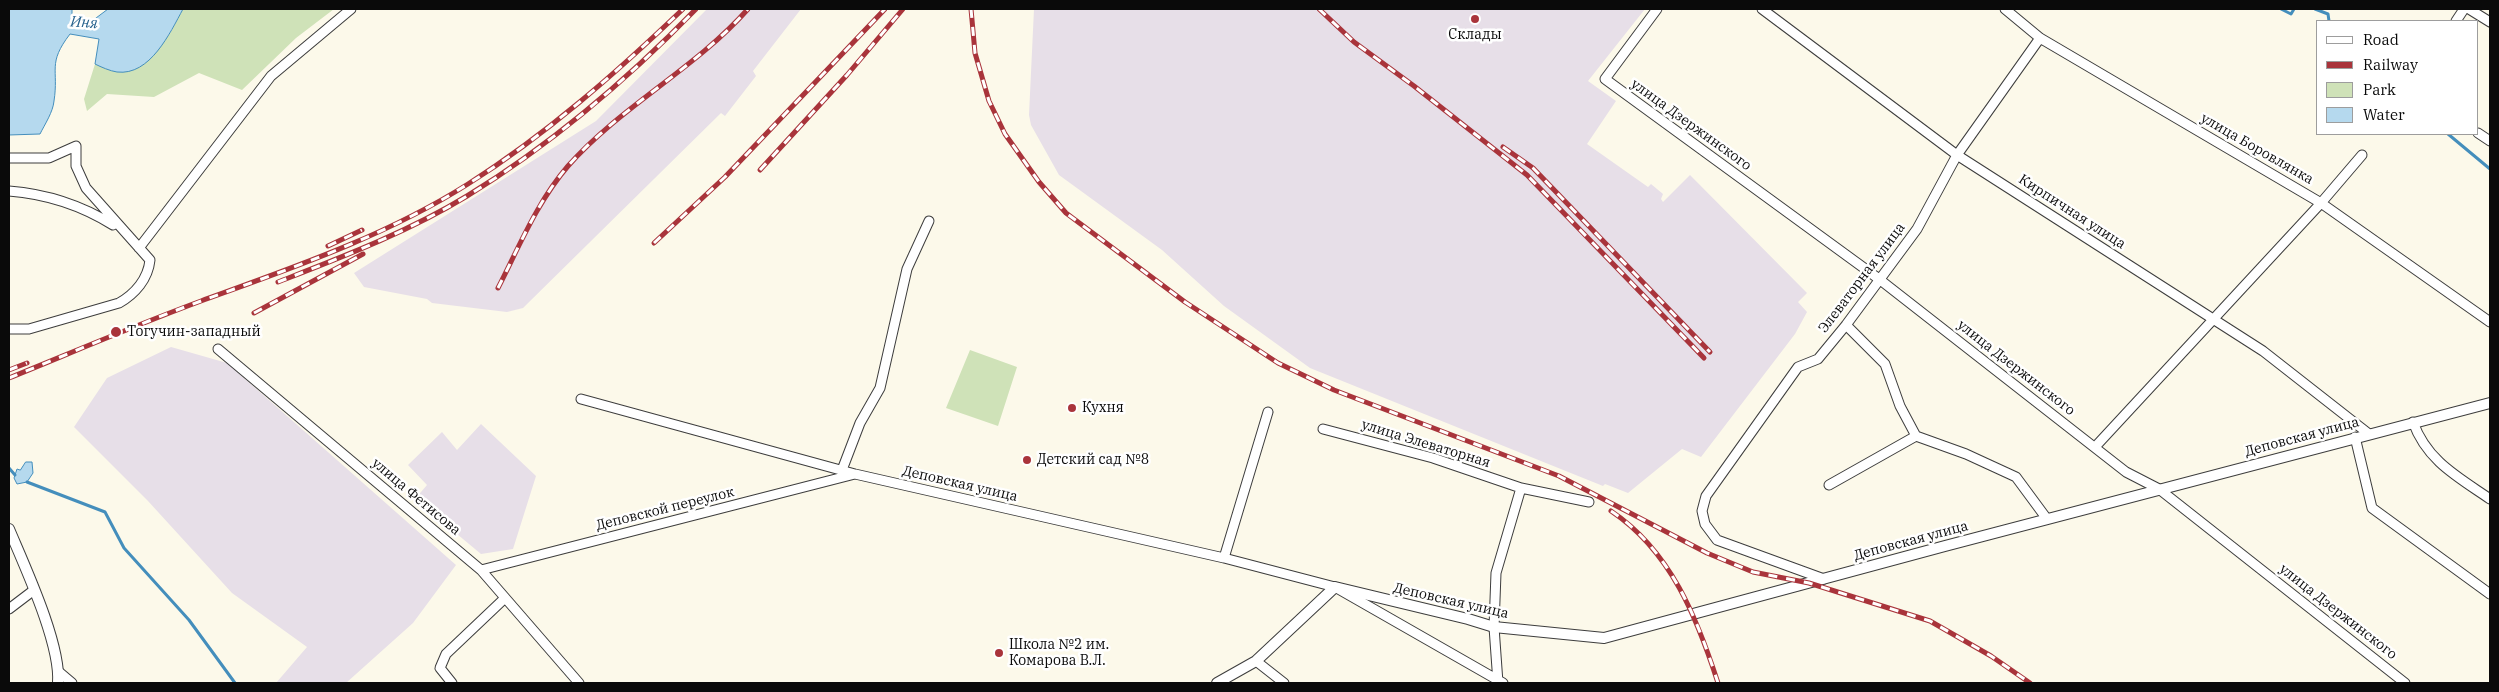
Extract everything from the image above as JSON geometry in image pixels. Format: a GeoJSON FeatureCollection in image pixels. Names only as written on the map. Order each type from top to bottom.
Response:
{"type":"FeatureCollection","features":[{"type":"Feature","properties":{"kind":"street"},"geometry":{"type":"LineString","coordinates":[[139,248],[271,76],[308,43],[352,9]]}},
{"type":"Feature","properties":{"kind":"street","name":"улица Дзержинского"},"geometry":{"type":"LineString","coordinates":[[1657,9],[1605,79],[1879,279],[2126,472],[2159,489],[2405,683]]}},
{"type":"Feature","properties":{"kind":"street","name":"Кирпичная улица"},"geometry":{"type":"LineString","coordinates":[[1762,9],[1957,155],[2263,351],[2369,434]]}},
{"type":"Feature","properties":{"kind":"street","name":"улица Боровлянка"},"geometry":{"type":"LineString","coordinates":[[2005,9],[2040,38],[2321,203],[2490,322]]}},
{"type":"Feature","properties":{"kind":"street"},"geometry":{"type":"LineString","coordinates":[[2457,20],[2464,9]]}},
{"type":"Feature","properties":{"kind":"street"},"geometry":{"type":"LineString","coordinates":[[2469,9],[2490,22]]}},
{"type":"Feature","properties":{"kind":"street","name":"Элеваторная улица"},"geometry":{"type":"LineString","coordinates":[[1824,579],[1717,540],[1705,524],[1702,511],[1706,496],[1798,367],[1818,359],[1846,325],[1917,228],[1957,155],[2040,38]]}},
{"type":"Feature","properties":{"kind":"street"},"geometry":{"type":"LineString","coordinates":[[2479,134],[2490,141]]}},
{"type":"Feature","properties":{"kind":"street"},"geometry":{"type":"LineString","coordinates":[[9,158],[48,158],[76,146],[76,166],[86,188],[150,260],[149,268],[132,296],[119,303],[29,329],[9,329]]}},
{"type":"Feature","properties":{"kind":"street"},"geometry":{"type":"LineString","coordinates":[[2095,448],[2321,203],[2362,155]]}},
{"type":"Feature","properties":{"kind":"street"},"geometry":{"type":"LineString","coordinates":[[9,191],[55,198],[79,206],[128,235]]}},
{"type":"Feature","properties":{"kind":"street"},"geometry":{"type":"LineString","coordinates":[[842,470],[860,423],[880,388],[907,269],[929,221]]}},
{"type":"Feature","properties":{"kind":"street"},"geometry":{"type":"LineString","coordinates":[[1846,325],[1885,364],[1900,406],[1916,436],[1966,454],[2016,477],[2047,519]]}},
{"type":"Feature","properties":{"kind":"street","name":"улица Фетисова"},"geometry":{"type":"LineString","coordinates":[[218,349],[482,570],[578,683]]}},
{"type":"Feature","properties":{"kind":"street","name":"Деповская улица"},"geometry":{"type":"LineString","coordinates":[[581,399],[855,474],[1224,558],[1494,627],[1604,638],[2355,437],[2490,403]]}},
{"type":"Feature","properties":{"kind":"street"},"geometry":{"type":"LineString","coordinates":[[1224,558],[1268,412]]}},
{"type":"Feature","properties":{"kind":"street"},"geometry":{"type":"LineString","coordinates":[[2413,422],[2420,439],[2432,456],[2454,475],[2490,499]]}},
{"type":"Feature","properties":{"kind":"street","name":"улица Элеваторная"},"geometry":{"type":"LineString","coordinates":[[1323,429],[1433,458],[1521,488],[1589,502]]}},
{"type":"Feature","properties":{"kind":"street"},"geometry":{"type":"LineString","coordinates":[[1830,485],[1916,436]]}},
{"type":"Feature","properties":{"kind":"street"},"geometry":{"type":"LineString","coordinates":[[2355,437],[2372,508],[2490,594]]}},
{"type":"Feature","properties":{"kind":"street","name":"Деповской переулок"},"geometry":{"type":"LineString","coordinates":[[482,570],[855,474]]}},
{"type":"Feature","properties":{"kind":"street"},"geometry":{"type":"LineString","coordinates":[[1500,682],[1494,627],[1496,573],[1521,488]]}},
{"type":"Feature","properties":{"kind":"street"},"geometry":{"type":"LineString","coordinates":[[9,529],[34,590],[59,672],[58,683]]}},
{"type":"Feature","properties":{"kind":"street"},"geometry":{"type":"LineString","coordinates":[[1217,683],[1256,661],[1336,587]]}},
{"type":"Feature","properties":{"kind":"street","name":"Деповская улица"},"geometry":{"type":"LineString","coordinates":[[1336,587],[1500,682]]}},
{"type":"Feature","properties":{"kind":"street"},"geometry":{"type":"LineString","coordinates":[[9,609],[34,590]]}},
{"type":"Feature","properties":{"kind":"street"},"geometry":{"type":"LineString","coordinates":[[451,682],[440,668],[446,654],[505,598]]}},
{"type":"Feature","properties":{"kind":"street"},"geometry":{"type":"LineString","coordinates":[[1256,661],[1284,683]]}},
{"type":"Feature","properties":{"kind":"street"},"geometry":{"type":"LineString","coordinates":[[59,672],[72,683]]}},
{"type":"Feature","properties":{"kind":"shaded area"},"geometry":{"type":"Polygon","coordinates":[[[707,9],[801,9],[753,71],[756,76],[725,116],[721,113],[523,308],[507,312],[432,303],[427,299],[364,287],[354,273],[596,121],[707,9]]]}},
{"type":"Feature","properties":{"kind":"shaded area"},"geometry":{"type":"Polygon","coordinates":[[[1034,9],[1645,9],[1588,81],[1616,101],[1587,144],[1648,187],[1651,184],[1663,194],[1661,199],[1663,202],[1690,175],[1807,293],[1798,302],[1807,312],[1795,334],[1701,457],[1682,449],[1628,493],[1605,484],[1603,486],[1310,368],[1224,306],[1162,250],[1059,175],[1031,125],[1029,115],[1034,9]]]}},
{"type":"Feature","properties":{"kind":"shaded area"},"geometry":{"type":"Polygon","coordinates":[[[171,347],[227,363],[456,565],[413,623],[346,683],[276,683],[307,647],[232,593],[148,501],[74,427],[107,378],[171,347]]]}},
{"type":"Feature","properties":{"kind":"shaded area"},"geometry":{"type":"Polygon","coordinates":[[[481,424],[536,476],[513,549],[481,554],[415,499],[427,485],[408,465],[442,432],[457,450],[481,424]]]}},
{"type":"Feature","properties":{"kind":"green space"},"geometry":{"type":"Polygon","coordinates":[[[183,9],[334,9],[296,38],[242,90],[199,73],[154,97],[107,94],[87,111],[84,99],[95,64],[118,72],[169,35],[183,9]]]}},
{"type":"Feature","properties":{"kind":"green space"},"geometry":{"type":"Polygon","coordinates":[[[970,350],[1017,367],[998,426],[946,408],[970,350]]]}},
{"type":"Feature","properties":{"kind":"water","name":"Иня"},"geometry":{"type":"Polygon","coordinates":[[[9,9],[72,9],[72,17],[92,21],[108,9],[183,9],[158,51],[139,67],[129,71],[117,72],[95,64],[99,39],[70,34],[58,53],[55,67],[53,105],[40,134],[9,135],[9,9]]]}},
{"type":"Feature","properties":{"kind":"water"},"geometry":{"type":"Polygon","coordinates":[[[26,462],[32,462],[33,473],[27,482],[17,484],[14,478],[17,469],[20,470],[26,462]]]}},
{"type":"Feature","properties":{"kind":"waterway"},"geometry":{"type":"LineString","coordinates":[[2281,9],[2291,14],[2294,9]]}},
{"type":"Feature","properties":{"kind":"waterway"},"geometry":{"type":"LineString","coordinates":[[2315,9],[2328,14],[2329,20]]}},
{"type":"Feature","properties":{"kind":"waterway"},"geometry":{"type":"LineString","coordinates":[[2449,135],[2490,169]]}},
{"type":"Feature","properties":{"kind":"waterway"},"geometry":{"type":"LineString","coordinates":[[9,468],[15,475]]}},
{"type":"Feature","properties":{"kind":"waterway"},"geometry":{"type":"LineString","coordinates":[[27,482],[105,512],[124,548],[189,620],[235,683]]}},
{"type":"Feature","properties":{"kind":"railway"},"geometry":{"type":"LineString","coordinates":[[9,378],[201,301],[338,250],[437,203],[497,165],[553,124],[683,9]]}},
{"type":"Feature","properties":{"kind":"railway"},"geometry":{"type":"LineString","coordinates":[[278,282],[422,221],[498,176],[588,110],[643,61],[696,9]]}},
{"type":"Feature","properties":{"kind":"railway"},"geometry":{"type":"LineString","coordinates":[[498,288],[547,194],[568,166],[589,144],[705,50],[748,9]]}},
{"type":"Feature","properties":{"kind":"railway"},"geometry":{"type":"LineString","coordinates":[[654,243],[725,177],[885,9]]}},
{"type":"Feature","properties":{"kind":"railway"},"geometry":{"type":"LineString","coordinates":[[760,170],[847,75],[903,9]]}},
{"type":"Feature","properties":{"kind":"railway"},"geometry":{"type":"LineString","coordinates":[[971,9],[975,53],[989,101],[1005,134],[1039,182],[1066,213],[1185,302],[1278,363],[1334,390],[1559,476],[1707,553],[1753,572],[1809,583],[1930,621],[1991,656],[2030,683]]}},
{"type":"Feature","properties":{"kind":"railway"},"geometry":{"type":"LineString","coordinates":[[1319,9],[1354,42],[1414,86],[1527,175],[1704,358]]}},
{"type":"Feature","properties":{"kind":"railway"},"geometry":{"type":"LineString","coordinates":[[1503,147],[1533,168],[1710,352]]}},
{"type":"Feature","properties":{"kind":"railway"},"geometry":{"type":"LineString","coordinates":[[328,246],[362,230]]}},
{"type":"Feature","properties":{"kind":"railway"},"geometry":{"type":"LineString","coordinates":[[254,313],[363,254]]}},
{"type":"Feature","properties":{"kind":"railway"},"geometry":{"type":"LineString","coordinates":[[9,370],[27,363]]}},
{"type":"Feature","properties":{"kind":"railway"},"geometry":{"type":"LineString","coordinates":[[1611,511],[1632,527],[1666,566],[1691,611],[1718,683]]}},
{"type":"Feature","properties":{"kind":"place","name":"Склады"},"geometry":{"type":"Point","coordinates":[1475,19]}},
{"type":"Feature","properties":{"kind":"place","name":"Тогучин-западный"},"geometry":{"type":"Point","coordinates":[116,332]}},
{"type":"Feature","properties":{"kind":"place","name":"Кухня"},"geometry":{"type":"Point","coordinates":[1072,408]}},
{"type":"Feature","properties":{"kind":"place","name":"Детский сад №8"},"geometry":{"type":"Point","coordinates":[1027,460]}},
{"type":"Feature","properties":{"kind":"place","name":"Школа №2 им. Комарова В.Л."},"geometry":{"type":"Point","coordinates":[999,653]}}]}
